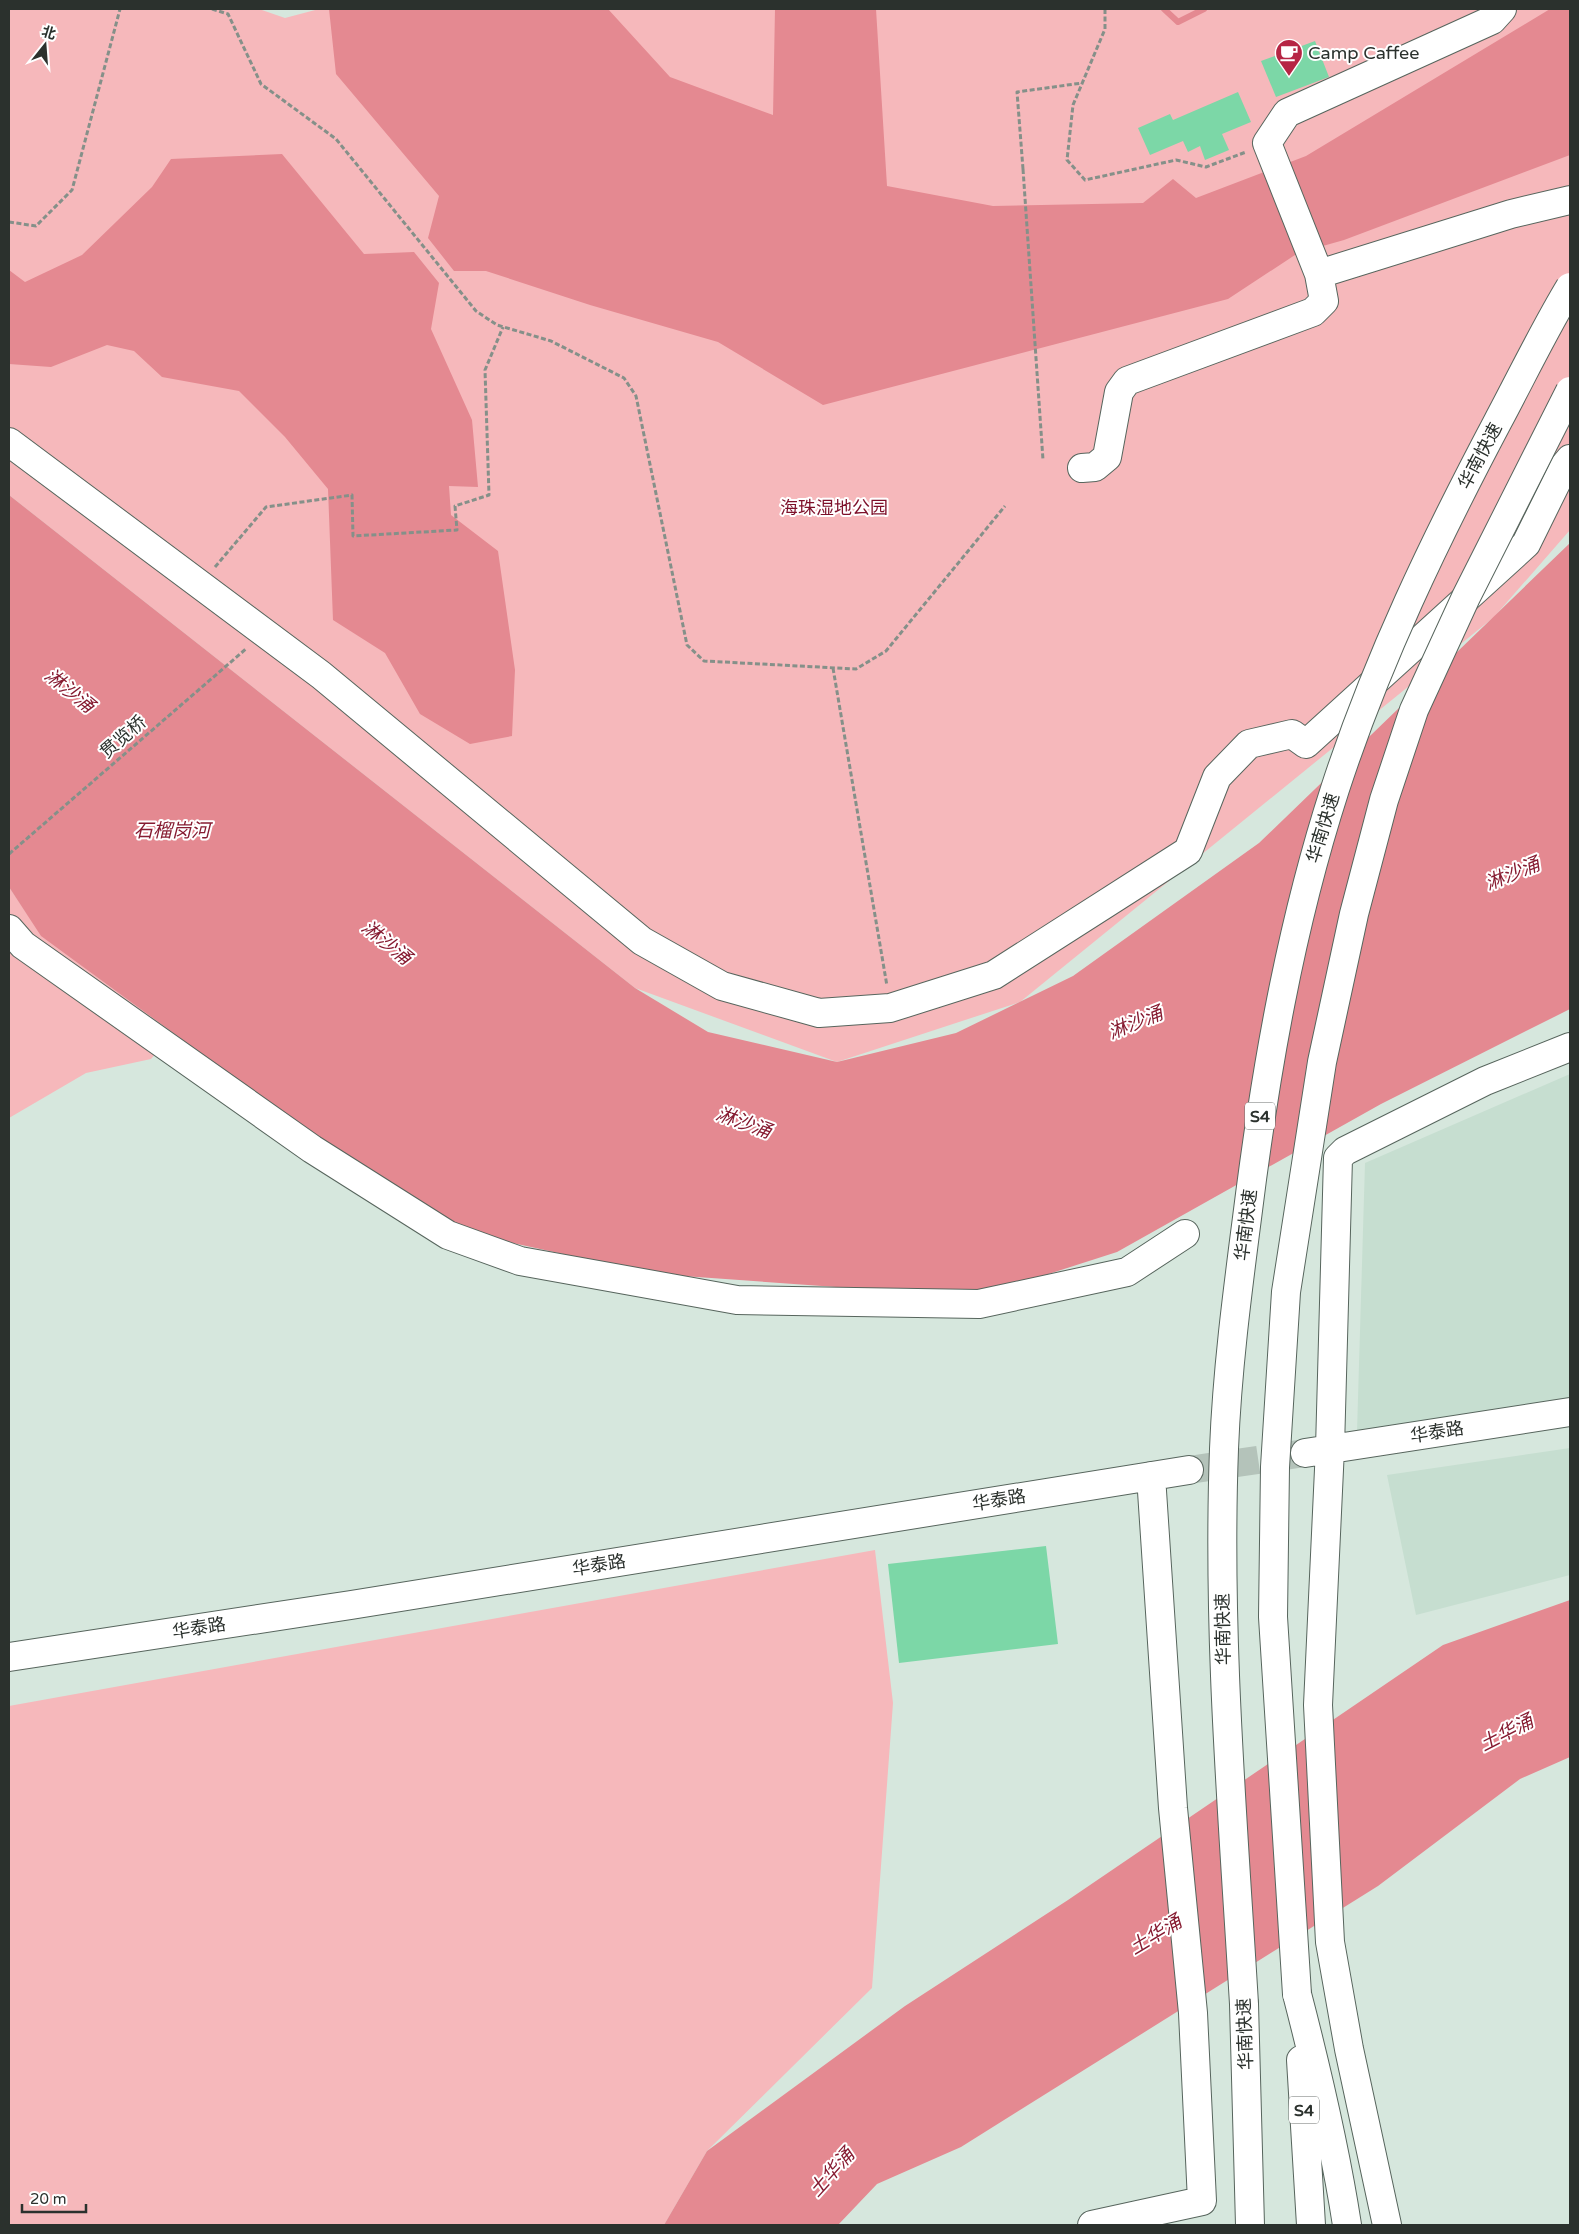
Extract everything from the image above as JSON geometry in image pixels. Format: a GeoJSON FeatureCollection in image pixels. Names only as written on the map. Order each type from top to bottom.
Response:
{"type":"FeatureCollection","features":[{"type":"Feature","properties":{"kind":"main road"},"geometry":{"type":"LineString","coordinates":[[1082,468],[1095,467],[1107,457],[1119,392],[1127,381],[1313,312],[1324,301],[1317,267],[1270,151],[1287,113],[1492,20],[1502,9]]}},
{"type":"Feature","properties":{"kind":"main road"},"geometry":{"type":"LineString","coordinates":[[1317,267],[1511,214],[1570,200]]}},
{"type":"Feature","properties":{"kind":"main road","name":"华南快速"},"geometry":{"type":"LineString","coordinates":[[1250,2225],[1244,2004],[1222,1616],[1224,1448],[1230,1358],[1258,1130],[1279,1012],[1314,859],[1336,786],[1385,655],[1431,550],[1570,287]]}},
{"type":"Feature","properties":{"kind":"main road","name":"S4"},"geometry":{"type":"LineString","coordinates":[[1311,2225],[1273,1617],[1278,1388],[1286,1292],[1322,1062],[1354,914],[1379,819],[1414,710],[1466,597],[1570,391]]}},
{"type":"Feature","properties":{"kind":"main road"},"geometry":{"type":"LineString","coordinates":[[9,442],[320,675],[642,941],[722,986],[819,1013],[890,1008],[994,976],[1188,851],[1218,777],[1249,744],[1292,734],[1306,744],[1526,544],[1565,465],[1570,459]]}},
{"type":"Feature","properties":{"kind":"main road"},"geometry":{"type":"LineString","coordinates":[[9,929],[23,945],[312,1149],[448,1235],[520,1261],[737,1300],[979,1304],[1127,1272],[1185,1234]]}},
{"type":"Feature","properties":{"kind":"main road"},"geometry":{"type":"LineString","coordinates":[[1387,2225],[1349,2049],[1330,1942],[1318,1705],[1318,1450],[1338,1158],[1345,1151],[1486,1081],[1570,1047]]}},
{"type":"Feature","properties":{"kind":"main road","name":"华泰路"},"geometry":{"type":"LineString","coordinates":[[1318,1450],[1570,1412]]}},
{"type":"Feature","properties":{"kind":"main road","name":"华泰路"},"geometry":{"type":"LineString","coordinates":[[9,1657],[351,1605],[1189,1470]]}},
{"type":"Feature","properties":{"kind":"main road"},"geometry":{"type":"LineString","coordinates":[[1092,2225],[1202,2201],[1193,2013],[1173,1808],[1151,1476]]}},
{"type":"Feature","properties":{"kind":"main road"},"geometry":{"type":"LineString","coordinates":[[1297,1994],[1319,2081],[1339,2174],[1347,2225]]}},
{"type":"Feature","properties":{"kind":"path"},"geometry":{"type":"LineString","coordinates":[[9,222],[36,226],[72,190],[120,9]]}},
{"type":"Feature","properties":{"kind":"path"},"geometry":{"type":"LineString","coordinates":[[212,9],[228,14],[261,84],[336,139],[476,311],[503,327],[551,341],[624,378],[636,396],[687,645],[704,661],[856,669],[886,651],[1005,506]]}},
{"type":"Feature","properties":{"kind":"path"},"geometry":{"type":"LineString","coordinates":[[1105,9],[1105,29],[1073,106],[1067,160],[1085,180],[1176,160],[1206,167],[1270,151]]}},
{"type":"Feature","properties":{"kind":"path"},"geometry":{"type":"LineString","coordinates":[[1042,460],[1023,169],[1016,92],[1082,83]]}},
{"type":"Feature","properties":{"kind":"path"},"geometry":{"type":"LineString","coordinates":[[200,585],[266,507],[352,495],[353,536],[457,530],[455,506],[489,495],[485,370],[503,327]]}},
{"type":"Feature","properties":{"kind":"path","name":"贯览桥"},"geometry":{"type":"LineString","coordinates":[[9,854],[248,647]]}},
{"type":"Feature","properties":{"kind":"path"},"geometry":{"type":"LineString","coordinates":[[833,668],[890,1008]]}},
{"type":"Feature","properties":{"kind":"shaded area"},"geometry":{"type":"Polygon","coordinates":[[[1570,1074],[1570,1398],[1357,1432],[1365,1163],[1570,1074]]]}},
{"type":"Feature","properties":{"kind":"shaded area"},"geometry":{"type":"Polygon","coordinates":[[[1570,1448],[1570,1575],[1416,1615],[1387,1475],[1570,1448]]]}},
{"type":"Feature","properties":{"kind":"green space","name":"海珠湿地公园"},"geometry":{"type":"Polygon","coordinates":[[[9,9],[259,9],[285,18],[319,9],[1570,9],[1570,530],[1494,617],[1020,1002],[837,1062],[635,988],[9,495],[9,9]]]}},
{"type":"Feature","properties":{"kind":"green space"},"geometry":{"type":"Polygon","coordinates":[[[9,887],[42,936],[173,1033],[151,1059],[86,1073],[9,1118],[9,887]]]}},
{"type":"Feature","properties":{"kind":"green space"},"geometry":{"type":"Polygon","coordinates":[[[875,1550],[893,1703],[872,1988],[707,2151],[664,2225],[9,2225],[9,1706],[875,1550]]]}},
{"type":"Feature","properties":{"kind":"water"},"geometry":{"type":"Polygon","coordinates":[[[329,9],[608,9],[670,77],[773,115],[775,9],[876,9],[887,186],[993,206],[1143,203],[1173,179],[1196,198],[1306,156],[1550,9],[1570,9],[1570,155],[1344,240],[1298,253],[1228,299],[823,405],[718,342],[590,305],[486,271],[454,271],[428,238],[439,196],[336,74],[329,9]]]}},
{"type":"Feature","properties":{"kind":"water"},"geometry":{"type":"Polygon","coordinates":[[[282,154],[364,254],[414,252],[439,283],[431,329],[472,420],[478,487],[449,486],[451,515],[498,551],[515,670],[512,736],[470,744],[420,714],[385,653],[333,620],[328,489],[285,437],[239,391],[162,377],[134,351],[107,345],[51,367],[9,364],[9,270],[25,282],[82,255],[152,187],[171,159],[282,154]]]}},
{"type":"Feature","properties":{"kind":"water","name":"石榴岗河"},"geometry":{"type":"Polygon","coordinates":[[[9,495],[635,988],[708,1032],[837,1062],[956,1033],[1073,976],[1259,843],[1570,543],[1570,1009],[1381,1104],[1117,1252],[977,1297],[655,1274],[476,1235],[353,1165],[41,936],[9,887],[9,495]]]}},
{"type":"Feature","properties":{"kind":"water","name":"土华涌"},"geometry":{"type":"Polygon","coordinates":[[[1570,1600],[1570,1757],[1520,1779],[1378,1886],[961,2147],[877,2184],[838,2225],[664,2225],[707,2151],[905,2006],[1068,1900],[1443,1645],[1570,1600]]]}},
{"type":"Feature","properties":{"kind":"building"},"geometry":{"type":"Polygon","coordinates":[[[1315,41],[1329,77],[1276,97],[1261,61],[1315,41]]]}},
{"type":"Feature","properties":{"kind":"building"},"geometry":{"type":"Polygon","coordinates":[[[1238,92],[1251,122],[1222,134],[1229,150],[1205,160],[1200,146],[1188,152],[1183,141],[1150,155],[1138,128],[1170,114],[1173,120],[1238,92]]]}},
{"type":"Feature","properties":{"kind":"building"},"geometry":{"type":"Polygon","coordinates":[[[1046,1546],[1058,1644],[899,1663],[888,1564],[1046,1546]]]}},
{"type":"Feature","properties":{"kind":"waterway"},"geometry":{"type":"LineString","coordinates":[[1164,9],[1178,22],[1204,9]]}},
{"type":"Feature","properties":{"kind":"tunnel"},"geometry":{"type":"LineString","coordinates":[[1189,1470],[1305,1453]]}},
{"type":"Feature","properties":{"kind":"place","name":"Camp Caffee"},"geometry":{"type":"Point","coordinates":[1289,77]}},
{"type":"Feature","properties":{"kind":"water label","name":"淋沙涌"},"geometry":{"type":"Point","coordinates":[70,690]}},
{"type":"Feature","properties":{"kind":"water label","name":"淋沙涌"},"geometry":{"type":"Point","coordinates":[1512,873]}},
{"type":"Feature","properties":{"kind":"water label","name":"淋沙涌"},"geometry":{"type":"Point","coordinates":[387,942]}},
{"type":"Feature","properties":{"kind":"water label","name":"淋沙涌"},"geometry":{"type":"Point","coordinates":[1135,1022]}},
{"type":"Feature","properties":{"kind":"water label","name":"淋沙涌"},"geometry":{"type":"Point","coordinates":[744,1122]}}]}
